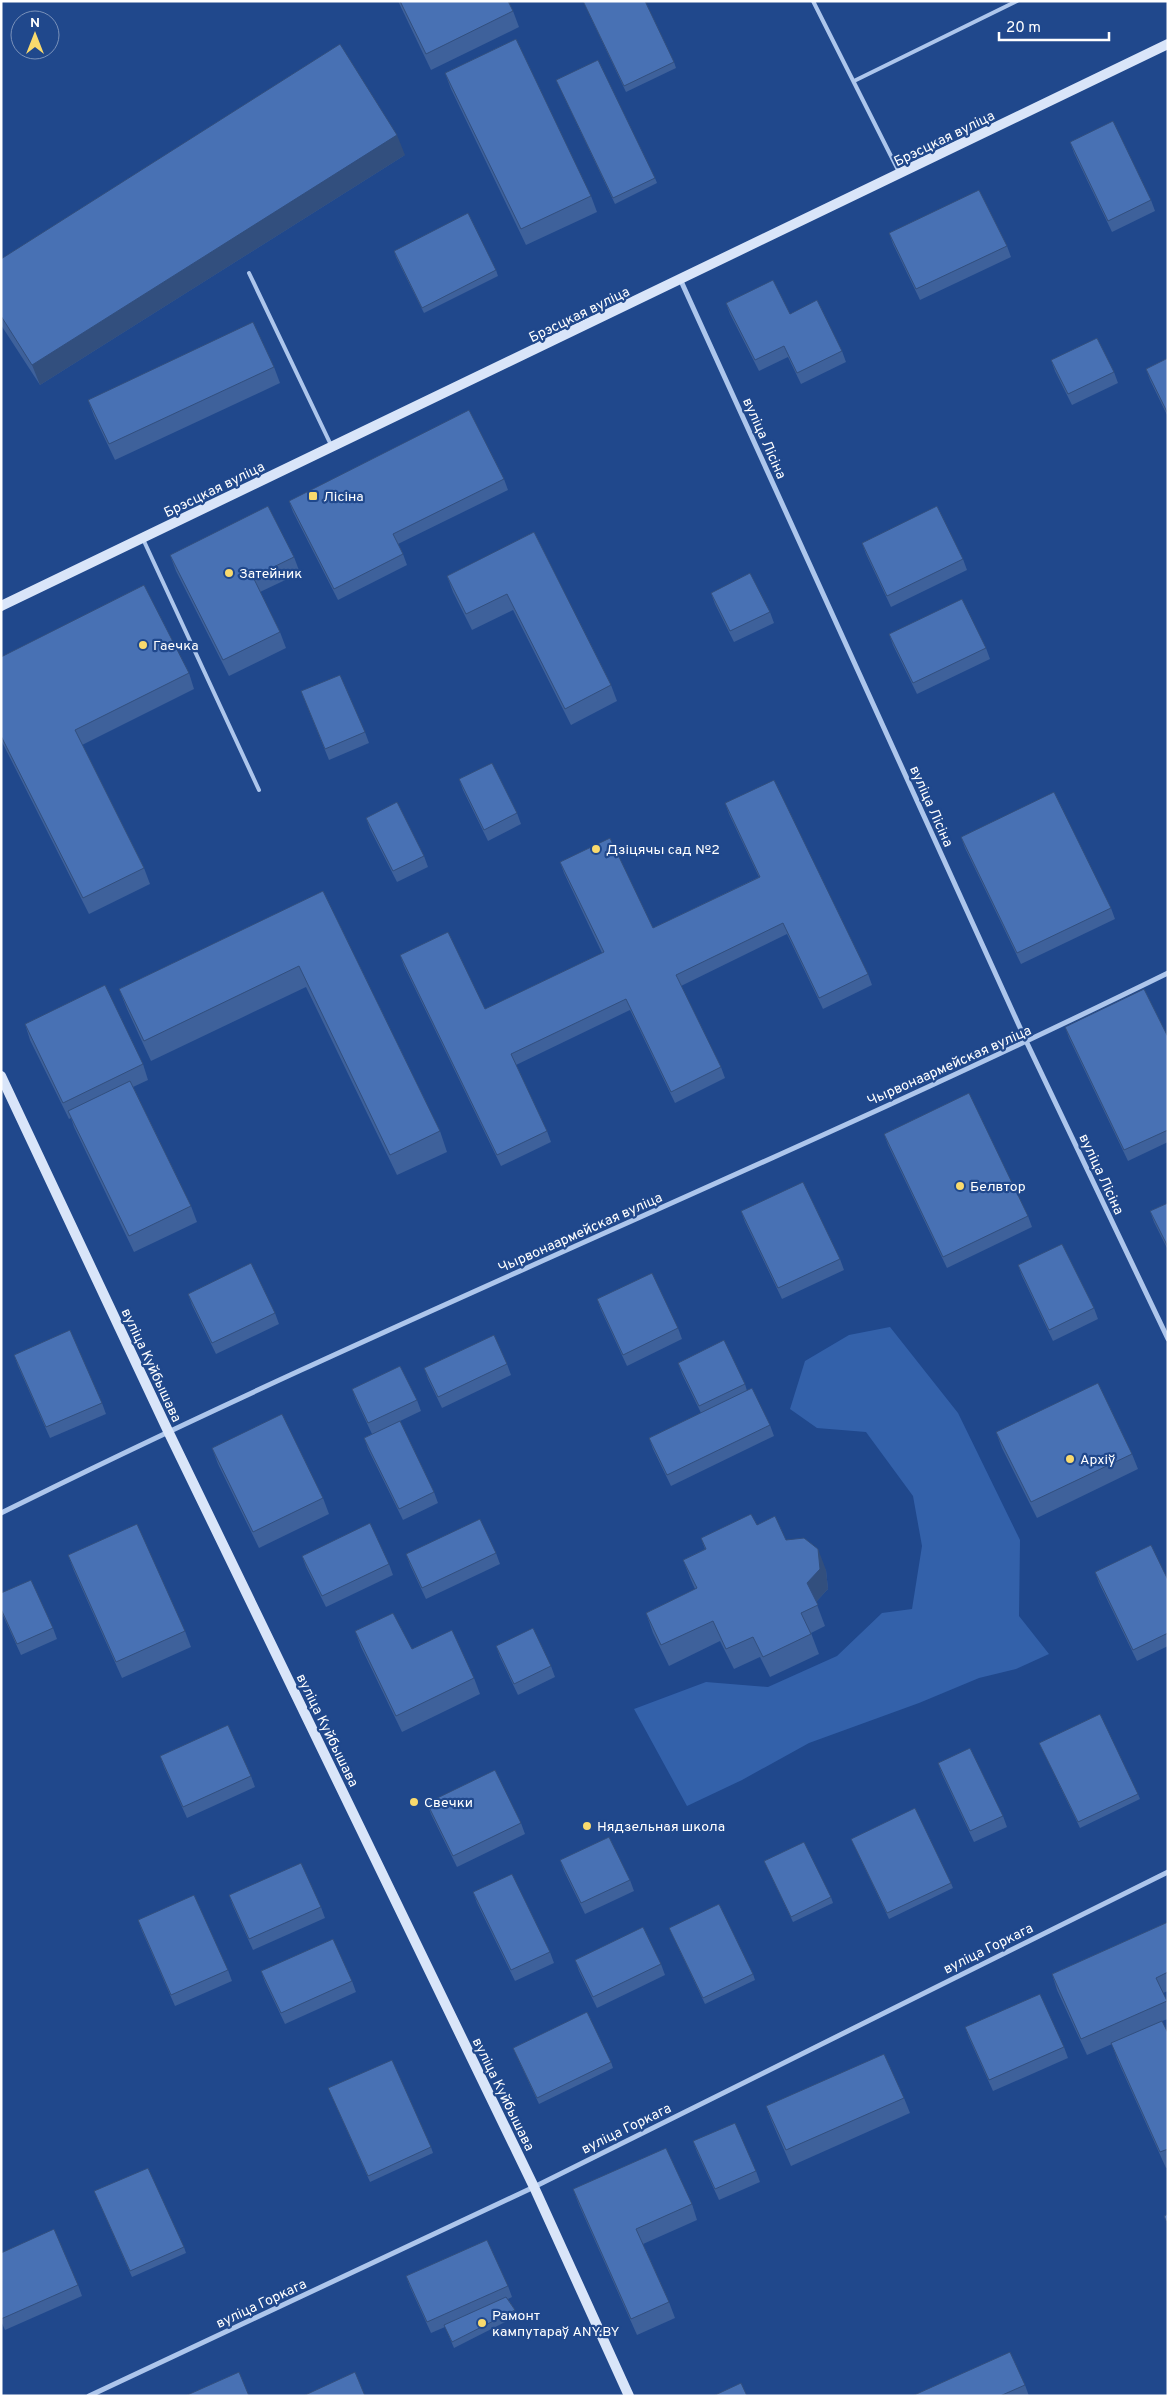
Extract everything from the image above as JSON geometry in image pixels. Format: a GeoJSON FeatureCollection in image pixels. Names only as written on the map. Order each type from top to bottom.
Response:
{"type":"FeatureCollection","features":[{"type":"Feature","properties":{"kind":"street","name":"Брэсцкая вуліца"},"geometry":{"type":"LineString","coordinates":[[1,606],[1168,44]]}},
{"type":"Feature","properties":{"kind":"street","name":"вуліца Лісіна"},"geometry":{"type":"LineString","coordinates":[[681,280],[1027,1043],[1168,1339]]}},
{"type":"Feature","properties":{"kind":"street","name":"Чырвонаармейская вуліца"},"geometry":{"type":"LineString","coordinates":[[1,1513],[168,1431],[1027,1043],[1168,973]]}},
{"type":"Feature","properties":{"kind":"street","name":"вуліца Куйбышава"},"geometry":{"type":"LineString","coordinates":[[1,1076],[168,1431],[534,2187],[629,2396]]}},
{"type":"Feature","properties":{"kind":"street","name":"вуліца Горкага"},"geometry":{"type":"LineString","coordinates":[[89,2396],[534,2187],[1168,1872]]}},
{"type":"Feature","properties":{"kind":"lane"},"geometry":{"type":"LineString","coordinates":[[813,1],[900,174]]}},
{"type":"Feature","properties":{"kind":"lane"},"geometry":{"type":"LineString","coordinates":[[854,81],[1017,1]]}},
{"type":"Feature","properties":{"kind":"lane"},"geometry":{"type":"LineString","coordinates":[[249,272],[332,447]]}},
{"type":"Feature","properties":{"kind":"lane"},"geometry":{"type":"LineString","coordinates":[[142,539],[259,790]]}},
{"type":"Feature","properties":{"kind":"shaded area"},"geometry":{"type":"Polygon","coordinates":[[[890,1327],[958,1413],[1020,1540],[1019,1616],[1049,1654],[1016,1669],[979,1678],[919,1703],[809,1743],[742,1780],[687,1806],[634,1709],[706,1682],[768,1687],[837,1656],[882,1613],[912,1609],[922,1546],[913,1496],[866,1432],[817,1428],[790,1409],[805,1361],[849,1335],[890,1327]]]}},
{"type":"Feature","properties":{"kind":"building"},"geometry":{"type":"Polygon","coordinates":[[[400,1],[508,1],[513,11],[426,54],[400,1]]]}},
{"type":"Feature","properties":{"kind":"building"},"geometry":{"type":"Polygon","coordinates":[[[583,1],[645,1],[674,62],[624,86],[583,1]]]}},
{"type":"Feature","properties":{"kind":"building"},"geometry":{"type":"Polygon","coordinates":[[[516,39],[591,196],[521,229],[445,73],[516,39]]]}},
{"type":"Feature","properties":{"kind":"building"},"geometry":{"type":"Polygon","coordinates":[[[340,44],[397,135],[32,365],[1,316],[1,259],[340,44]]]}},
{"type":"Feature","properties":{"kind":"building"},"geometry":{"type":"Polygon","coordinates":[[[598,60],[655,178],[613,198],[556,80],[598,60]]]}},
{"type":"Feature","properties":{"kind":"building"},"geometry":{"type":"Polygon","coordinates":[[[1113,121],[1151,200],[1108,221],[1070,142],[1113,121]]]}},
{"type":"Feature","properties":{"kind":"building"},"geometry":{"type":"Polygon","coordinates":[[[979,190],[1007,246],[916,289],[889,233],[979,190]]]}},
{"type":"Feature","properties":{"kind":"building"},"geometry":{"type":"Polygon","coordinates":[[[468,213],[496,270],[422,308],[394,251],[468,213]]]}},
{"type":"Feature","properties":{"kind":"building"},"geometry":{"type":"Polygon","coordinates":[[[773,280],[790,314],[817,300],[842,351],[797,373],[784,346],[755,360],[726,303],[773,280]]]}},
{"type":"Feature","properties":{"kind":"building"},"geometry":{"type":"Polygon","coordinates":[[[253,322],[274,367],[109,444],[88,400],[253,322]]]}},
{"type":"Feature","properties":{"kind":"building"},"geometry":{"type":"Polygon","coordinates":[[[1097,338],[1114,372],[1068,394],[1051,360],[1097,338]]]}},
{"type":"Feature","properties":{"kind":"building"},"geometry":{"type":"Polygon","coordinates":[[[1168,358],[1168,414],[1146,369],[1168,358]]]}},
{"type":"Feature","properties":{"kind":"building"},"geometry":{"type":"Polygon","coordinates":[[[469,410],[504,479],[393,534],[403,554],[334,589],[289,501],[469,410]]]}},
{"type":"Feature","properties":{"kind":"building"},"geometry":{"type":"Polygon","coordinates":[[[268,506],[294,557],[253,577],[280,632],[223,660],[170,555],[268,506]]]}},
{"type":"Feature","properties":{"kind":"building"},"geometry":{"type":"Polygon","coordinates":[[[937,506],[963,559],[887,596],[862,543],[937,506]]]}},
{"type":"Feature","properties":{"kind":"building"},"geometry":{"type":"Polygon","coordinates":[[[534,532],[611,685],[565,709],[507,594],[466,614],[447,576],[534,532]]]}},
{"type":"Feature","properties":{"kind":"building"},"geometry":{"type":"Polygon","coordinates":[[[750,573],[770,612],[730,631],[711,593],[750,573]]]}},
{"type":"Feature","properties":{"kind":"building"},"geometry":{"type":"Polygon","coordinates":[[[144,585],[189,673],[75,730],[144,868],[83,898],[1,736],[1,657],[144,585]]]}},
{"type":"Feature","properties":{"kind":"building"},"geometry":{"type":"Polygon","coordinates":[[[962,599],[986,648],[913,683],[889,634],[962,599]]]}},
{"type":"Feature","properties":{"kind":"building"},"geometry":{"type":"Polygon","coordinates":[[[340,675],[365,732],[325,749],[301,691],[340,675]]]}},
{"type":"Feature","properties":{"kind":"building"},"geometry":{"type":"Polygon","coordinates":[[[492,763],[517,813],[484,830],[459,779],[492,763]]]}},
{"type":"Feature","properties":{"kind":"building"},"geometry":{"type":"Polygon","coordinates":[[[774,780],[868,974],[819,998],[783,923],[676,975],[721,1067],[671,1092],[626,999],[511,1054],[547,1131],[497,1155],[400,955],[448,932],[485,1009],[604,952],[560,862],[610,838],[653,928],[760,877],[725,803],[774,780]]]}},
{"type":"Feature","properties":{"kind":"building"},"geometry":{"type":"Polygon","coordinates":[[[1054,792],[1111,908],[1017,953],[961,837],[1054,792]]]}},
{"type":"Feature","properties":{"kind":"building"},"geometry":{"type":"Polygon","coordinates":[[[397,802],[424,856],[393,871],[366,818],[397,802]]]}},
{"type":"Feature","properties":{"kind":"building"},"geometry":{"type":"Polygon","coordinates":[[[323,891],[440,1131],[390,1155],[299,966],[144,1041],[119,989],[323,891]]]}},
{"type":"Feature","properties":{"kind":"building"},"geometry":{"type":"Polygon","coordinates":[[[105,985],[143,1064],[63,1103],[25,1024],[105,985]]]}},
{"type":"Feature","properties":{"kind":"building"},"geometry":{"type":"Polygon","coordinates":[[[1144,989],[1168,1037],[1168,1130],[1124,1150],[1065,1027],[1144,989]]]}},
{"type":"Feature","properties":{"kind":"building"},"geometry":{"type":"Polygon","coordinates":[[[130,1081],[191,1206],[129,1236],[68,1111],[130,1081]]]}},
{"type":"Feature","properties":{"kind":"building","name":"Белвтор"},"geometry":{"type":"Polygon","coordinates":[[[969,1093],[1028,1216],[943,1257],[884,1134],[969,1093]]]}},
{"type":"Feature","properties":{"kind":"building"},"geometry":{"type":"Polygon","coordinates":[[[803,1182],[840,1259],[778,1288],[741,1211],[803,1182]]]}},
{"type":"Feature","properties":{"kind":"building"},"geometry":{"type":"Polygon","coordinates":[[[1168,1203],[1168,1247],[1150,1211],[1168,1203]]]}},
{"type":"Feature","properties":{"kind":"building"},"geometry":{"type":"Polygon","coordinates":[[[1062,1244],[1094,1308],[1049,1330],[1018,1265],[1062,1244]]]}},
{"type":"Feature","properties":{"kind":"building"},"geometry":{"type":"Polygon","coordinates":[[[251,1263],[275,1313],[212,1343],[188,1294],[251,1263]]]}},
{"type":"Feature","properties":{"kind":"building"},"geometry":{"type":"Polygon","coordinates":[[[652,1273],[678,1328],[623,1355],[597,1299],[652,1273]]]}},
{"type":"Feature","properties":{"kind":"building"},"geometry":{"type":"Polygon","coordinates":[[[70,1330],[102,1403],[46,1427],[14,1355],[70,1330]]]}},
{"type":"Feature","properties":{"kind":"building"},"geometry":{"type":"Polygon","coordinates":[[[494,1335],[507,1364],[438,1397],[424,1368],[494,1335]]]}},
{"type":"Feature","properties":{"kind":"building"},"geometry":{"type":"Polygon","coordinates":[[[724,1340],[745,1384],[699,1406],[678,1363],[724,1340]]]}},
{"type":"Feature","properties":{"kind":"building"},"geometry":{"type":"Polygon","coordinates":[[[400,1366],[417,1400],[368,1423],[352,1389],[400,1366]]]}},
{"type":"Feature","properties":{"kind":"building","name":"Архіў"},"geometry":{"type":"Polygon","coordinates":[[[1098,1383],[1132,1454],[1031,1502],[996,1432],[1098,1383]]]}},
{"type":"Feature","properties":{"kind":"building"},"geometry":{"type":"Polygon","coordinates":[[[752,1388],[770,1425],[667,1475],[649,1438],[752,1388]]]}},
{"type":"Feature","properties":{"kind":"building"},"geometry":{"type":"Polygon","coordinates":[[[282,1414],[323,1498],[253,1532],[212,1448],[282,1414]]]}},
{"type":"Feature","properties":{"kind":"building"},"geometry":{"type":"Polygon","coordinates":[[[400,1421],[434,1492],[399,1509],[364,1438],[400,1421]]]}},
{"type":"Feature","properties":{"kind":"building"},"geometry":{"type":"Polygon","coordinates":[[[751,1514],[757,1525],[775,1516],[786,1540],[804,1538],[818,1549],[820,1569],[807,1583],[818,1605],[801,1613],[811,1634],[763,1657],[753,1637],[726,1649],[713,1621],[661,1645],[646,1613],[697,1588],[683,1560],[706,1549],[701,1538],[751,1514]]]}},
{"type":"Feature","properties":{"kind":"building"},"geometry":{"type":"Polygon","coordinates":[[[480,1519],[496,1553],[422,1588],[406,1554],[480,1519]]]}},
{"type":"Feature","properties":{"kind":"building"},"geometry":{"type":"Polygon","coordinates":[[[370,1523],[389,1564],[322,1596],[302,1556],[370,1523]]]}},
{"type":"Feature","properties":{"kind":"building"},"geometry":{"type":"Polygon","coordinates":[[[137,1524],[185,1631],[116,1662],[68,1555],[137,1524]]]}},
{"type":"Feature","properties":{"kind":"building"},"geometry":{"type":"Polygon","coordinates":[[[1151,1545],[1168,1580],[1168,1633],[1133,1650],[1095,1572],[1151,1545]]]}},
{"type":"Feature","properties":{"kind":"building"},"geometry":{"type":"Polygon","coordinates":[[[31,1580],[53,1628],[17,1644],[1,1609],[1,1593],[31,1580]]]}},
{"type":"Feature","properties":{"kind":"building"},"geometry":{"type":"Polygon","coordinates":[[[393,1613],[412,1649],[452,1630],[474,1678],[396,1716],[355,1631],[393,1613]]]}},
{"type":"Feature","properties":{"kind":"building"},"geometry":{"type":"Polygon","coordinates":[[[533,1628],[551,1666],[514,1684],[496,1646],[533,1628]]]}},
{"type":"Feature","properties":{"kind":"building"},"geometry":{"type":"Polygon","coordinates":[[[1100,1714],[1138,1794],[1078,1822],[1039,1743],[1100,1714]]]}},
{"type":"Feature","properties":{"kind":"building"},"geometry":{"type":"Polygon","coordinates":[[[228,1725],[251,1776],[183,1807],[160,1756],[228,1725]]]}},
{"type":"Feature","properties":{"kind":"building"},"geometry":{"type":"Polygon","coordinates":[[[970,1748],[1003,1816],[970,1831],[938,1763],[970,1748]]]}},
{"type":"Feature","properties":{"kind":"building"},"geometry":{"type":"Polygon","coordinates":[[[495,1770],[521,1823],[453,1856],[427,1803],[495,1770]]]}},
{"type":"Feature","properties":{"kind":"building"},"geometry":{"type":"Polygon","coordinates":[[[915,1808],[951,1883],[887,1913],[851,1839],[915,1808]]]}},
{"type":"Feature","properties":{"kind":"building"},"geometry":{"type":"Polygon","coordinates":[[[609,1837],[630,1880],[581,1903],[560,1860],[609,1837]]]}},
{"type":"Feature","properties":{"kind":"building"},"geometry":{"type":"Polygon","coordinates":[[[804,1842],[831,1897],[791,1917],[764,1861],[804,1842]]]}},
{"type":"Feature","properties":{"kind":"building"},"geometry":{"type":"Polygon","coordinates":[[[301,1863],[321,1907],[249,1939],[229,1895],[301,1863]]]}},
{"type":"Feature","properties":{"kind":"building"},"geometry":{"type":"Polygon","coordinates":[[[512,1874],[550,1952],[511,1970],[473,1892],[512,1874]]]}},
{"type":"Feature","properties":{"kind":"building"},"geometry":{"type":"Polygon","coordinates":[[[194,1895],[228,1970],[171,1995],[138,1920],[194,1895]]]}},
{"type":"Feature","properties":{"kind":"building"},"geometry":{"type":"Polygon","coordinates":[[[719,1904],[753,1974],[703,1998],[669,1928],[719,1904]]]}},
{"type":"Feature","properties":{"kind":"building"},"geometry":{"type":"Polygon","coordinates":[[[1168,1922],[1168,1972],[1156,1978],[1167,2001],[1081,2039],[1052,1974],[1168,1922]]]}},
{"type":"Feature","properties":{"kind":"building"},"geometry":{"type":"Polygon","coordinates":[[[643,1927],[661,1964],[593,1997],[575,1960],[643,1927]]]}},
{"type":"Feature","properties":{"kind":"building"},"geometry":{"type":"Polygon","coordinates":[[[333,1939],[352,1981],[281,2013],[261,1971],[333,1939]]]}},
{"type":"Feature","properties":{"kind":"building"},"geometry":{"type":"Polygon","coordinates":[[[1040,1994],[1064,2047],[989,2080],[965,2027],[1040,1994]]]}},
{"type":"Feature","properties":{"kind":"building"},"geometry":{"type":"Polygon","coordinates":[[[587,2012],[611,2062],[537,2098],[513,2048],[587,2012]]]}},
{"type":"Feature","properties":{"kind":"building"},"geometry":{"type":"Polygon","coordinates":[[[1162,2021],[1168,2033],[1168,2149],[1160,2152],[1111,2043],[1162,2021]]]}},
{"type":"Feature","properties":{"kind":"building"},"geometry":{"type":"Polygon","coordinates":[[[884,2054],[904,2098],[786,2150],[766,2106],[884,2054]]]}},
{"type":"Feature","properties":{"kind":"building"},"geometry":{"type":"Polygon","coordinates":[[[392,2060],[431,2147],[368,2176],[328,2088],[392,2060]]]}},
{"type":"Feature","properties":{"kind":"building"},"geometry":{"type":"Polygon","coordinates":[[[735,2123],[756,2171],[715,2189],[693,2141],[735,2123]]]}},
{"type":"Feature","properties":{"kind":"building"},"geometry":{"type":"Polygon","coordinates":[[[666,2148],[692,2204],[636,2229],[669,2302],[631,2319],[573,2189],[666,2148]]]}},
{"type":"Feature","properties":{"kind":"building"},"geometry":{"type":"Polygon","coordinates":[[[148,2168],[184,2247],[130,2271],[94,2191],[148,2168]]]}},
{"type":"Feature","properties":{"kind":"building"},"geometry":{"type":"Polygon","coordinates":[[[1168,2214],[1168,2225],[1164,2216],[1168,2214]]]}},
{"type":"Feature","properties":{"kind":"building"},"geometry":{"type":"Polygon","coordinates":[[[54,2229],[78,2285],[1,2319],[1,2253],[54,2229]]]}},
{"type":"Feature","properties":{"kind":"building"},"geometry":{"type":"Polygon","coordinates":[[[487,2240],[508,2286],[427,2322],[406,2276],[487,2240]]]}},
{"type":"Feature","properties":{"kind":"building","name":"Рамонт кампутараў ANY.BY"},"geometry":{"type":"Polygon","coordinates":[[[506,2297],[515,2310],[452,2342],[444,2325],[506,2297]]]}},
{"type":"Feature","properties":{"kind":"building"},"geometry":{"type":"Polygon","coordinates":[[[1010,2352],[1025,2385],[1000,2396],[912,2396],[1010,2352]]]}},
{"type":"Feature","properties":{"kind":"building"},"geometry":{"type":"Polygon","coordinates":[[[239,2372],[249,2396],[185,2396],[239,2372]]]}},
{"type":"Feature","properties":{"kind":"building"},"geometry":{"type":"Polygon","coordinates":[[[355,2372],[365,2396],[303,2396],[355,2372]]]}},
{"type":"Feature","properties":{"kind":"building"},"geometry":{"type":"Polygon","coordinates":[[[741,2383],[747,2396],[713,2396],[741,2383]]]}},
{"type":"Feature","properties":{"kind":"place","name":"Лісіна"},"geometry":{"type":"Point","coordinates":[313,496]}},
{"type":"Feature","properties":{"kind":"place","name":"Затейник"},"geometry":{"type":"Point","coordinates":[229,573]}},
{"type":"Feature","properties":{"kind":"place","name":"Гаечка"},"geometry":{"type":"Point","coordinates":[143,645]}},
{"type":"Feature","properties":{"kind":"place","name":"Дзіцячы сад №2"},"geometry":{"type":"Point","coordinates":[596,849]}},
{"type":"Feature","properties":{"kind":"place","name":"Белвтор"},"geometry":{"type":"Point","coordinates":[960,1186]}},
{"type":"Feature","properties":{"kind":"place","name":"Архіў"},"geometry":{"type":"Point","coordinates":[1070,1459]}},
{"type":"Feature","properties":{"kind":"place","name":"Свечки"},"geometry":{"type":"Point","coordinates":[414,1802]}},
{"type":"Feature","properties":{"kind":"place","name":"Нядзельная школа"},"geometry":{"type":"Point","coordinates":[587,1826]}},
{"type":"Feature","properties":{"kind":"place","name":"Рамонт кампутараў ANY.BY"},"geometry":{"type":"Point","coordinates":[482,2323]}}]}
